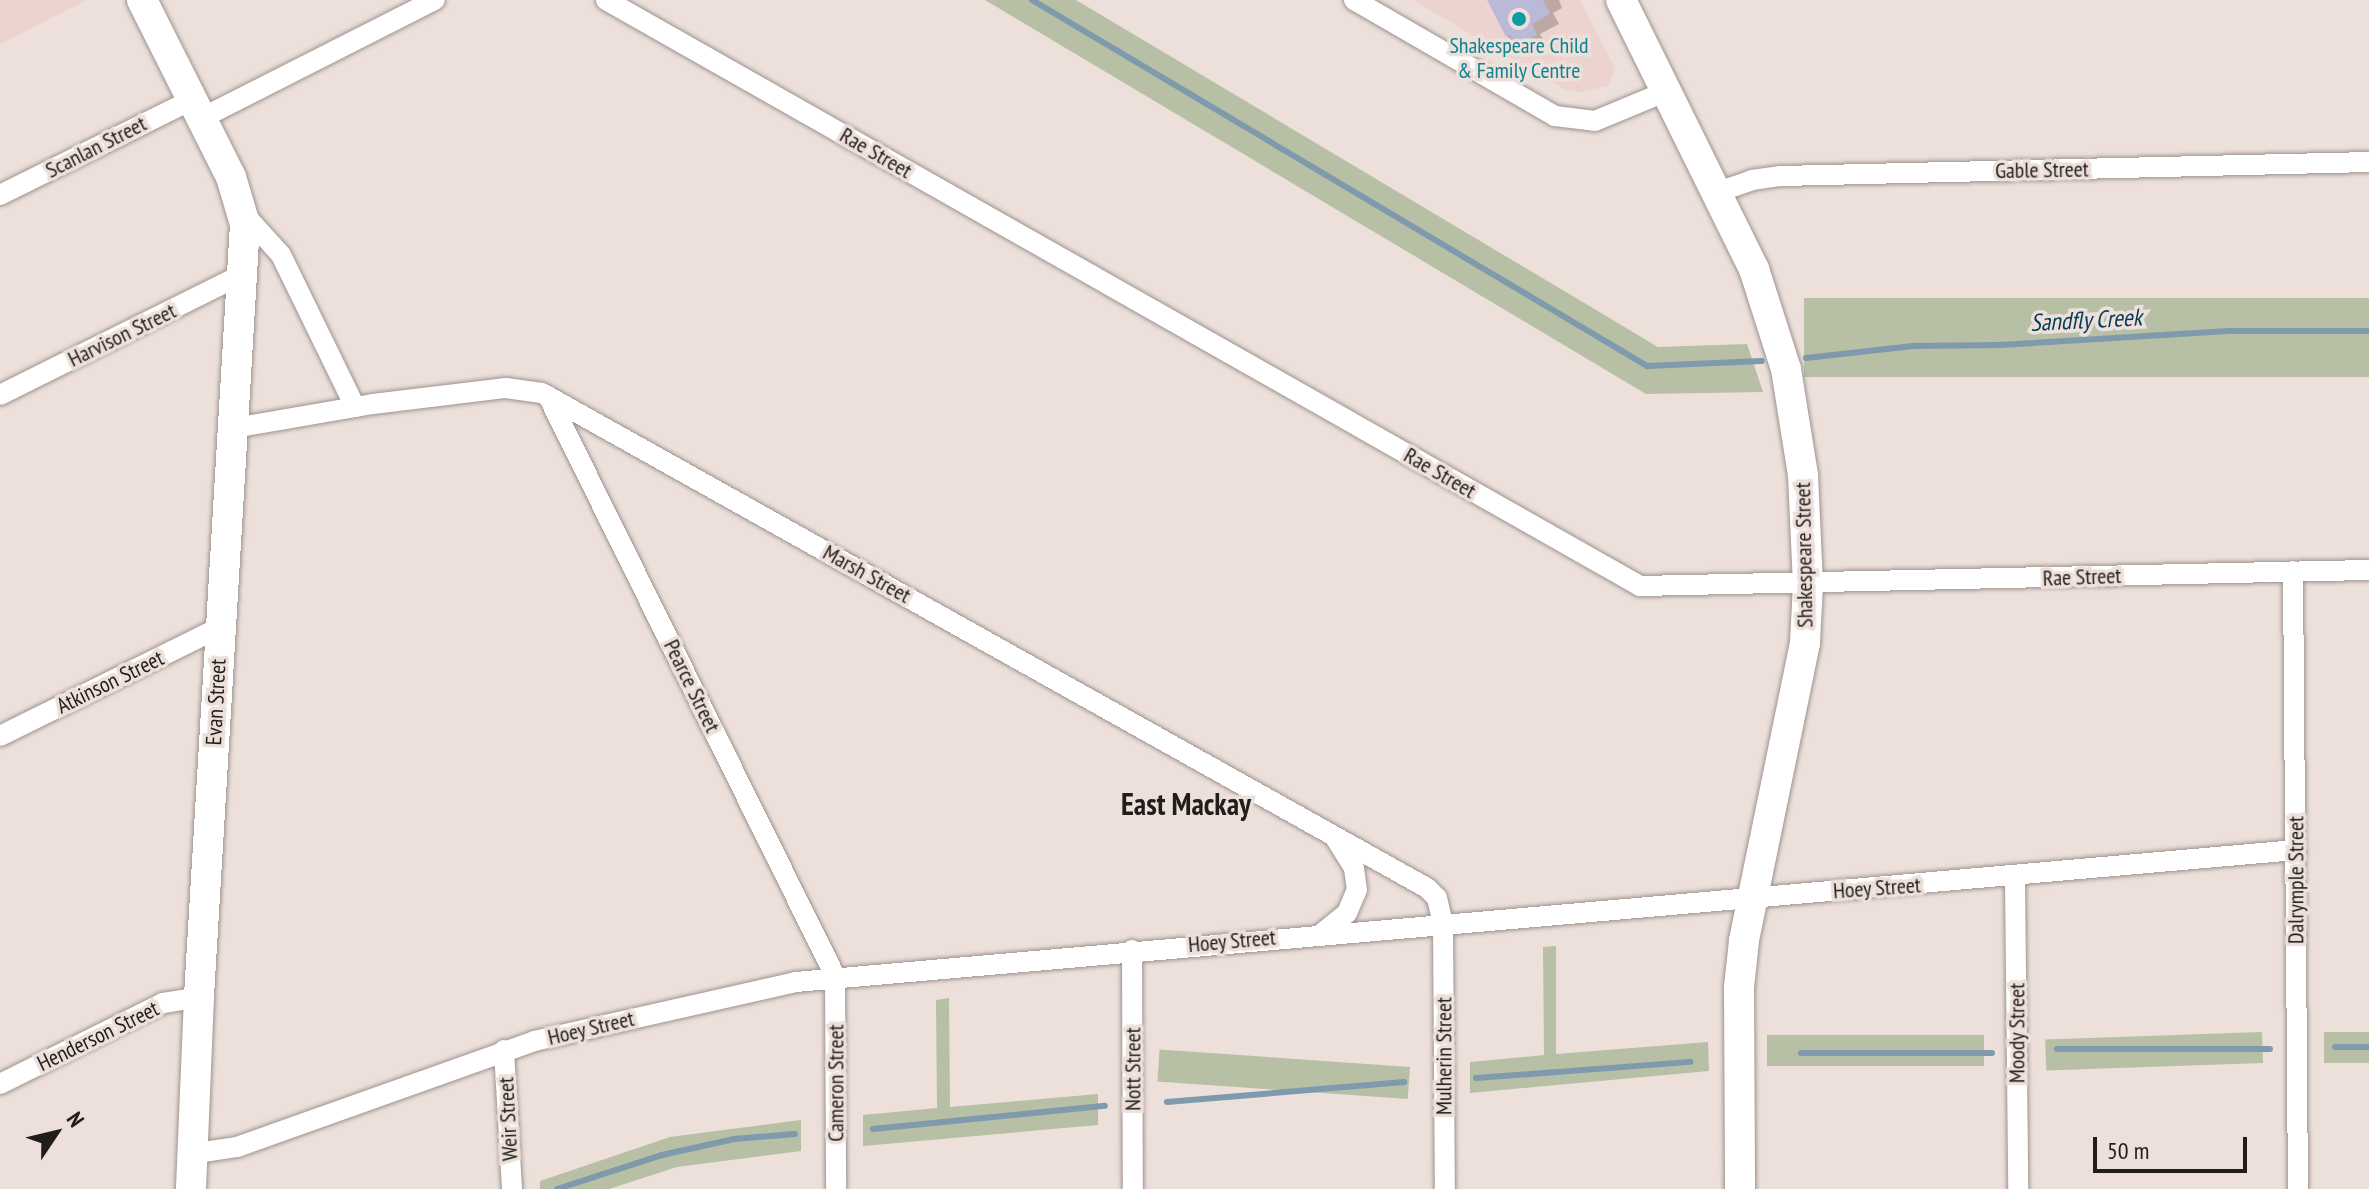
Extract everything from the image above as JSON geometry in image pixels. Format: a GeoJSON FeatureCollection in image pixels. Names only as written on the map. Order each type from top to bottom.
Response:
{"type":"FeatureCollection","features":[{"type":"Feature","properties":{"kind":"street","name":"Evan Street"},"geometry":{"type":"LineString","coordinates":[[142,0],[236,188],[244,214],[243,274],[190,1154],[191,1189]]}},
{"type":"Feature","properties":{"kind":"street"},"geometry":{"type":"LineString","coordinates":[[197,108],[435,0]]}},
{"type":"Feature","properties":{"kind":"street","name":"Rae Street"},"geometry":{"type":"LineString","coordinates":[[606,0],[1640,586],[1808,585],[2369,570]]}},
{"type":"Feature","properties":{"kind":"street"},"geometry":{"type":"LineString","coordinates":[[1354,0],[1555,116],[1595,121],[1667,91]]}},
{"type":"Feature","properties":{"kind":"street","name":"Shakespeare Street"},"geometry":{"type":"LineString","coordinates":[[1621,0],[1754,269],[1777,336],[1791,391],[1803,475],[1808,585],[1802,660],[1753,897],[1739,987],[1740,1189]]}},
{"type":"Feature","properties":{"kind":"street","name":"Scanlan Street"},"geometry":{"type":"LineString","coordinates":[[0,195],[197,108]]}},
{"type":"Feature","properties":{"kind":"street","name":"Gable Street"},"geometry":{"type":"LineString","coordinates":[[1718,192],[1752,180],[1781,176],[2369,162]]}},
{"type":"Feature","properties":{"kind":"street","name":"Evan Street"},"geometry":{"type":"LineString","coordinates":[[244,214],[281,255],[355,407]]}},
{"type":"Feature","properties":{"kind":"street","name":"Harvison Street"},"geometry":{"type":"LineString","coordinates":[[0,395],[243,274]]}},
{"type":"Feature","properties":{"kind":"street","name":"Marsh Street"},"geometry":{"type":"LineString","coordinates":[[234,428],[355,407],[515,387],[548,396],[1430,890],[1437,898],[1443,924]]}},
{"type":"Feature","properties":{"kind":"street","name":"Pearce Street"},"geometry":{"type":"LineString","coordinates":[[548,396],[835,976]]}},
{"type":"Feature","properties":{"kind":"street","name":"Dalrymple Street"},"geometry":{"type":"LineString","coordinates":[[2293,571],[2298,1189]]}},
{"type":"Feature","properties":{"kind":"street","name":"Atkinson Street"},"geometry":{"type":"LineString","coordinates":[[0,736],[221,627]]}},
{"type":"Feature","properties":{"kind":"street"},"geometry":{"type":"LineString","coordinates":[[1321,934],[1347,913],[1358,886],[1350,858],[1331,834]]}},
{"type":"Feature","properties":{"kind":"street","name":"Hoey Street"},"geometry":{"type":"LineString","coordinates":[[190,1154],[237,1147],[504,1050],[782,984],[835,976],[1753,897],[2015,878],[2296,850]]}},
{"type":"Feature","properties":{"kind":"street","name":"Moody Street"},"geometry":{"type":"LineString","coordinates":[[2015,878],[2018,1189]]}},
{"type":"Feature","properties":{"kind":"street","name":"Mulherin Street"},"geometry":{"type":"LineString","coordinates":[[1443,924],[1445,1189]]}},
{"type":"Feature","properties":{"kind":"street","name":"Nott Street"},"geometry":{"type":"LineString","coordinates":[[1132,950],[1133,1189]]}},
{"type":"Feature","properties":{"kind":"street","name":"Cameron Street"},"geometry":{"type":"LineString","coordinates":[[835,976],[836,1189]]}},
{"type":"Feature","properties":{"kind":"street","name":"Henderson Street"},"geometry":{"type":"LineString","coordinates":[[0,1084],[163,1003],[199,997]]}},
{"type":"Feature","properties":{"kind":"street","name":"Weir Street"},"geometry":{"type":"LineString","coordinates":[[504,1050],[512,1189]]}},
{"type":"Feature","properties":{"kind":"shaded area"},"geometry":{"type":"Polygon","coordinates":[[[0,0],[87,0],[0,44],[0,0]]]}},
{"type":"Feature","properties":{"kind":"shaded area"},"geometry":{"type":"Polygon","coordinates":[[[1413,0],[1580,0],[1615,68],[1608,86],[1581,92],[1565,90],[1413,0]]]}},
{"type":"Feature","properties":{"kind":"green space"},"geometry":{"type":"Polygon","coordinates":[[[985,0],[1076,0],[1658,347],[1747,344],[1763,392],[1646,394],[985,0]]]}},
{"type":"Feature","properties":{"kind":"green space"},"geometry":{"type":"Polygon","coordinates":[[[1804,298],[2369,298],[2369,377],[1804,377],[1804,298]]]}},
{"type":"Feature","properties":{"kind":"green space"},"geometry":{"type":"Polygon","coordinates":[[[1556,946],[1556,1054],[1708,1042],[1709,1071],[1470,1093],[1470,1062],[1544,1055],[1543,947],[1556,946]]]}},
{"type":"Feature","properties":{"kind":"green space"},"geometry":{"type":"Polygon","coordinates":[[[949,998],[950,1107],[1098,1094],[1098,1125],[863,1146],[863,1115],[937,1108],[936,1000],[949,998]]]}},
{"type":"Feature","properties":{"kind":"green space"},"geometry":{"type":"Polygon","coordinates":[[[2262,1032],[2263,1063],[2046,1071],[2045,1040],[2262,1032]]]}},
{"type":"Feature","properties":{"kind":"green space"},"geometry":{"type":"Polygon","coordinates":[[[2324,1032],[2369,1032],[2369,1063],[2324,1063],[2324,1032]]]}},
{"type":"Feature","properties":{"kind":"green space"},"geometry":{"type":"Polygon","coordinates":[[[1767,1035],[1984,1035],[1984,1066],[1767,1066],[1767,1035]]]}},
{"type":"Feature","properties":{"kind":"green space"},"geometry":{"type":"Polygon","coordinates":[[[1160,1049],[1410,1067],[1408,1099],[1157,1081],[1160,1049]]]}},
{"type":"Feature","properties":{"kind":"green space"},"geometry":{"type":"Polygon","coordinates":[[[801,1120],[801,1151],[677,1167],[609,1189],[540,1189],[540,1181],[670,1137],[801,1120]]]}},
{"type":"Feature","properties":{"kind":"building","name":"Shakespeare Child & Family Centre"},"geometry":{"type":"Polygon","coordinates":[[[1487,0],[1543,0],[1550,14],[1532,24],[1537,35],[1516,46],[1510,35],[1506,37],[1487,0]]]}},
{"type":"Feature","properties":{"kind":"waterway"},"geometry":{"type":"LineString","coordinates":[[1032,0],[1647,366],[1762,361]]}},
{"type":"Feature","properties":{"kind":"waterway","name":"Sandfly Creek"},"geometry":{"type":"LineString","coordinates":[[1806,358],[1913,346],[2000,345],[2229,331],[2369,331]]}},
{"type":"Feature","properties":{"kind":"waterway"},"geometry":{"type":"LineString","coordinates":[[2335,1047],[2369,1047]]}},
{"type":"Feature","properties":{"kind":"waterway"},"geometry":{"type":"LineString","coordinates":[[2057,1049],[2270,1049]]}},
{"type":"Feature","properties":{"kind":"waterway"},"geometry":{"type":"LineString","coordinates":[[1801,1053],[1992,1053]]}},
{"type":"Feature","properties":{"kind":"waterway"},"geometry":{"type":"LineString","coordinates":[[1476,1078],[1690,1062]]}},
{"type":"Feature","properties":{"kind":"waterway"},"geometry":{"type":"LineString","coordinates":[[1167,1102],[1404,1082]]}},
{"type":"Feature","properties":{"kind":"waterway"},"geometry":{"type":"LineString","coordinates":[[873,1129],[1105,1106]]}},
{"type":"Feature","properties":{"kind":"waterway"},"geometry":{"type":"LineString","coordinates":[[557,1189],[662,1155],[734,1139],[795,1134]]}},
{"type":"Feature","properties":{"kind":"place","name":"Shakespeare Child & Family Centre"},"geometry":{"type":"Point","coordinates":[1519,19]}},
{"type":"Feature","properties":{"kind":"district","name":"East Mackay"},"geometry":{"type":"Point","coordinates":[1186,804]}}]}
